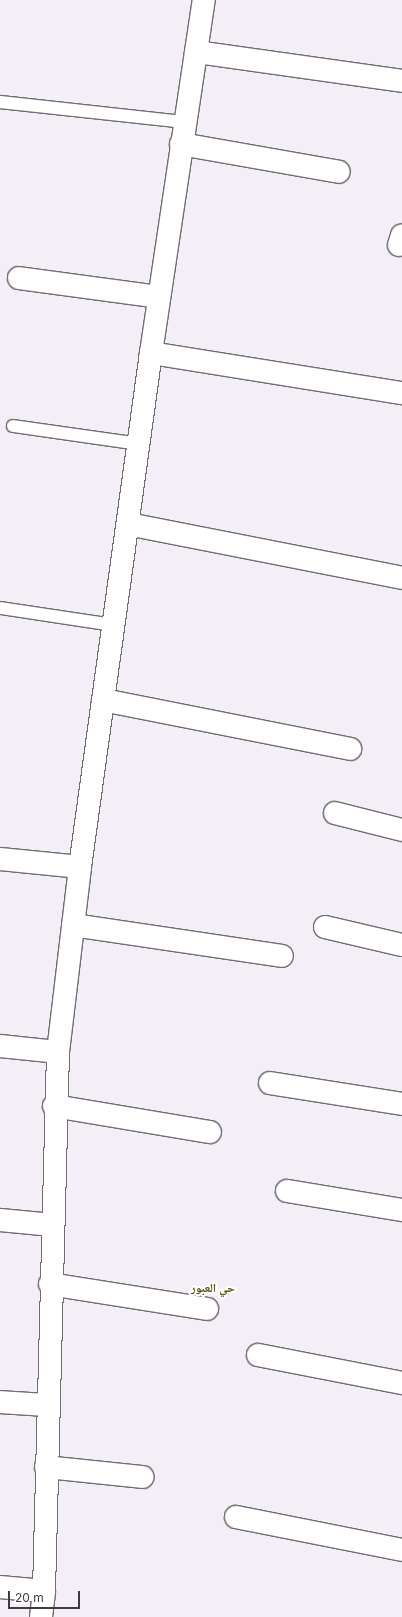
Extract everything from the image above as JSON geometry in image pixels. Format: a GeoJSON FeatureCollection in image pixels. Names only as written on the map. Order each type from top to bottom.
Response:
{"type":"FeatureCollection","features":[{"type":"Feature","properties":{"kind":"street"},"geometry":{"type":"LineString","coordinates":[[41,1617],[44,1590],[54,1106],[58,1052],[80,867],[151,353],[184,122],[204,0]]}},
{"type":"Feature","properties":{"kind":"street"},"geometry":{"type":"LineString","coordinates":[[196,52],[402,81]]}},
{"type":"Feature","properties":{"kind":"street"},"geometry":{"type":"LineString","coordinates":[[181,144],[339,172]]}},
{"type":"Feature","properties":{"kind":"street"},"geometry":{"type":"LineString","coordinates":[[19,278],[159,297]]}},
{"type":"Feature","properties":{"kind":"street"},"geometry":{"type":"LineString","coordinates":[[151,353],[402,393]]}},
{"type":"Feature","properties":{"kind":"street"},"geometry":{"type":"LineString","coordinates":[[128,524],[402,578]]}},
{"type":"Feature","properties":{"kind":"street"},"geometry":{"type":"LineString","coordinates":[[103,700],[350,749]]}},
{"type":"Feature","properties":{"kind":"street"},"geometry":{"type":"LineString","coordinates":[[336,813],[402,830]]}},
{"type":"Feature","properties":{"kind":"street"},"geometry":{"type":"LineString","coordinates":[[0,859],[80,867]]}},
{"type":"Feature","properties":{"kind":"street"},"geometry":{"type":"LineString","coordinates":[[73,925],[282,956]]}},
{"type":"Feature","properties":{"kind":"street"},"geometry":{"type":"LineString","coordinates":[[325,927],[402,945]]}},
{"type":"Feature","properties":{"kind":"street"},"geometry":{"type":"LineString","coordinates":[[0,1046],[58,1052]]}},
{"type":"Feature","properties":{"kind":"street"},"geometry":{"type":"LineString","coordinates":[[270,1082],[402,1104]]}},
{"type":"Feature","properties":{"kind":"street"},"geometry":{"type":"LineString","coordinates":[[54,1106],[210,1132]]}},
{"type":"Feature","properties":{"kind":"street"},"geometry":{"type":"LineString","coordinates":[[287,1192],[402,1210]]}},
{"type":"Feature","properties":{"kind":"street"},"geometry":{"type":"LineString","coordinates":[[0,1220],[52,1225]]}},
{"type":"Feature","properties":{"kind":"street"},"geometry":{"type":"LineString","coordinates":[[50,1284],[207,1309]]}},
{"type":"Feature","properties":{"kind":"street"},"geometry":{"type":"LineString","coordinates":[[258,1355],[402,1383]]}},
{"type":"Feature","properties":{"kind":"street"},"geometry":{"type":"LineString","coordinates":[[0,1402],[47,1405]]}},
{"type":"Feature","properties":{"kind":"street"},"geometry":{"type":"LineString","coordinates":[[46,1467],[142,1477]]}},
{"type":"Feature","properties":{"kind":"street"},"geometry":{"type":"LineString","coordinates":[[236,1517],[402,1550]]}},
{"type":"Feature","properties":{"kind":"street"},"geometry":{"type":"LineString","coordinates":[[0,1587],[44,1590]]}},
{"type":"Feature","properties":{"kind":"lane"},"geometry":{"type":"LineString","coordinates":[[0,102],[184,122]]}},
{"type":"Feature","properties":{"kind":"lane"},"geometry":{"type":"LineString","coordinates":[[13,426],[139,444]]}},
{"type":"Feature","properties":{"kind":"lane"},"geometry":{"type":"LineString","coordinates":[[1,608],[114,625]]}},
{"type":"Feature","properties":{"kind":"district","name":"حي العبور"},"geometry":{"type":"Point","coordinates":[213,1288]}}]}
